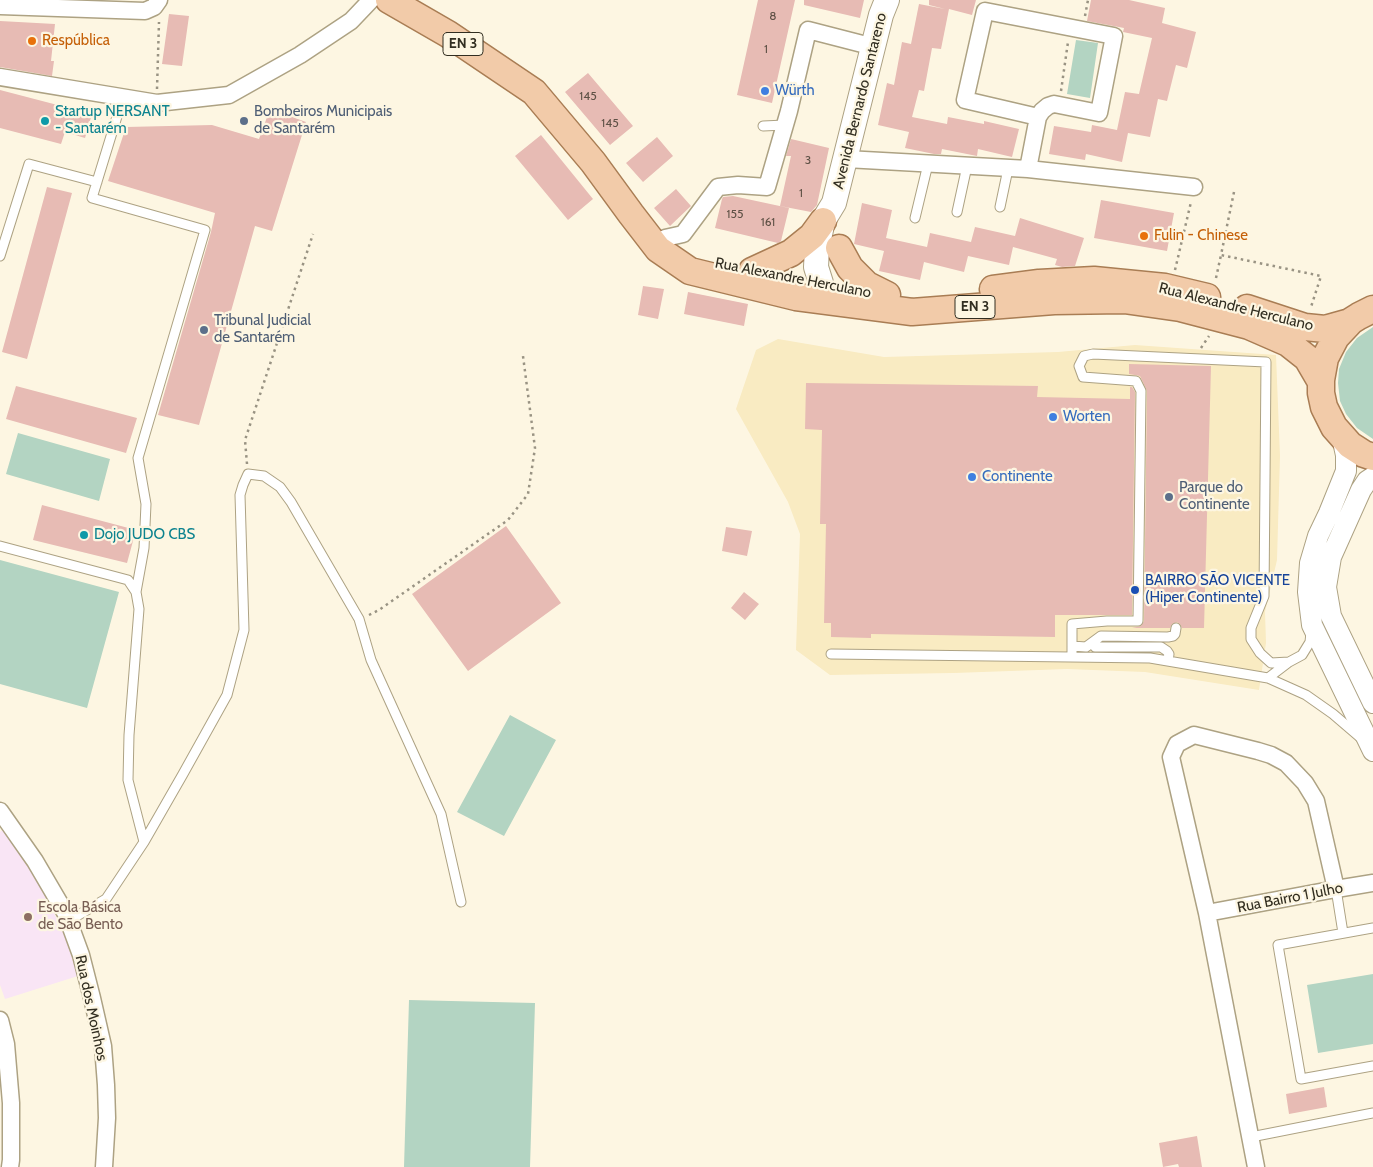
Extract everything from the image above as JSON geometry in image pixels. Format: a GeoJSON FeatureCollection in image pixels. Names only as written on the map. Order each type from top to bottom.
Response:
{"type":"FeatureCollection","features":[{"type":"Feature","properties":{"kind":"main road","name":"Rua Alexandre Herculano"},"geometry":{"type":"LineString","coordinates":[[390,0],[448,34],[534,92],[593,162],[658,249],[690,271],[796,297],[819,292],[851,292],[924,298],[1039,283],[1094,280],[1165,287],[1238,304],[1305,327],[1325,329],[1350,322]]}},
{"type":"Feature","properties":{"kind":"main road","name":"Avenida Bernardo Santareno"},"geometry":{"type":"LineString","coordinates":[[819,292],[816,267],[817,248],[846,159],[887,0]]}},
{"type":"Feature","properties":{"kind":"main road","name":"Avenida Bernardo Santareno"},"geometry":{"type":"LineString","coordinates":[[819,292],[832,269],[839,248],[829,212]]}},
{"type":"Feature","properties":{"kind":"main road"},"geometry":{"type":"LineString","coordinates":[[752,271],[791,253],[812,236],[829,212]]}},
{"type":"Feature","properties":{"kind":"main road","name":"Rua Alexandre Herculano"},"geometry":{"type":"LineString","coordinates":[[631,214],[697,259],[752,271],[819,292],[912,312],[1054,301],[1124,300],[1180,308],[1249,326],[1288,343],[1307,358],[1321,382]]}},
{"type":"Feature","properties":{"kind":"main road"},"geometry":{"type":"LineString","coordinates":[[839,248],[850,268],[868,284],[887,295]]}},
{"type":"Feature","properties":{"kind":"main road","name":"EN 3"},"geometry":{"type":"LineString","coordinates":[[1373,309],[1350,322],[1338,334],[1324,362],[1321,382],[1322,398],[1332,423],[1342,437],[1356,449],[1373,457]]}},
{"type":"Feature","properties":{"kind":"street"},"geometry":{"type":"LineString","coordinates":[[0,6],[145,11],[154,7],[159,0]]}},
{"type":"Feature","properties":{"kind":"street"},"geometry":{"type":"LineString","coordinates":[[0,77],[157,103],[229,95],[300,55],[351,20],[370,0]]}},
{"type":"Feature","properties":{"kind":"street"},"geometry":{"type":"LineString","coordinates":[[1028,169],[1038,117],[1048,106],[1054,104],[1099,113],[1114,36],[985,11],[965,100],[1038,117]]}},
{"type":"Feature","properties":{"kind":"street"},"geometry":{"type":"LineString","coordinates":[[666,238],[683,234],[718,187],[738,185],[768,187],[808,30],[874,47]]}},
{"type":"Feature","properties":{"kind":"street"},"geometry":{"type":"LineString","coordinates":[[846,159],[1028,169],[1194,187]]}},
{"type":"Feature","properties":{"kind":"street"},"geometry":{"type":"LineString","coordinates":[[1342,437],[1346,455],[1346,470],[1340,489],[1318,536],[1310,563],[1308,592],[1312,625],[1372,749]]}},
{"type":"Feature","properties":{"kind":"street"},"geometry":{"type":"LineString","coordinates":[[1373,476],[1367,480],[1361,490],[1331,557],[1326,586],[1331,616],[1373,703]]}},
{"type":"Feature","properties":{"kind":"street"},"geometry":{"type":"LineString","coordinates":[[1256,1167],[1207,913],[1171,757],[1177,744],[1194,735],[1258,751],[1286,763],[1305,783],[1316,801],[1336,888]]}},
{"type":"Feature","properties":{"kind":"street","name":"Rua dos Moinhos"},"geometry":{"type":"LineString","coordinates":[[0,811],[35,860],[66,914],[81,955],[103,1046],[107,1118],[104,1167]]}},
{"type":"Feature","properties":{"kind":"street","name":"Rua Bairro 1 Julho"},"geometry":{"type":"LineString","coordinates":[[1207,913],[1336,888],[1373,883]]}},
{"type":"Feature","properties":{"kind":"street"},"geometry":{"type":"LineString","coordinates":[[0,1020],[6,1044],[11,1103],[10,1167]]}},
{"type":"Feature","properties":{"kind":"lane"},"geometry":{"type":"LineString","coordinates":[[123,97],[92,198],[205,230],[138,458],[146,504],[144,548],[136,592]]}},
{"type":"Feature","properties":{"kind":"lane"},"geometry":{"type":"LineString","coordinates":[[763,126],[785,125]]}},
{"type":"Feature","properties":{"kind":"lane"},"geometry":{"type":"LineString","coordinates":[[0,256],[29,164],[97,182]]}},
{"type":"Feature","properties":{"kind":"lane"},"geometry":{"type":"LineString","coordinates":[[915,218],[928,164]]}},
{"type":"Feature","properties":{"kind":"lane"},"geometry":{"type":"LineString","coordinates":[[957,212],[967,166]]}},
{"type":"Feature","properties":{"kind":"lane"},"geometry":{"type":"LineString","coordinates":[[1000,207],[1008,169]]}},
{"type":"Feature","properties":{"kind":"lane"},"geometry":{"type":"LineString","coordinates":[[1072,657],[1072,624],[1138,621],[1141,391],[1136,381],[1083,377],[1079,366],[1084,356],[1093,354],[1266,362],[1264,596],[1251,628],[1251,639],[1260,653],[1271,664],[1289,662]]}},
{"type":"Feature","properties":{"kind":"lane"},"geometry":{"type":"LineString","coordinates":[[68,921],[106,899],[144,842],[227,695],[244,630],[240,495],[248,474],[264,476],[280,487],[291,502],[358,619],[371,660],[440,814],[461,902]]}},
{"type":"Feature","properties":{"kind":"lane"},"geometry":{"type":"LineString","coordinates":[[0,546],[128,580],[136,592],[140,609],[128,780],[144,842]]}},
{"type":"Feature","properties":{"kind":"lane"},"geometry":{"type":"LineString","coordinates":[[1268,678],[1302,655],[1310,642],[1312,625]]}},
{"type":"Feature","properties":{"kind":"lane"},"geometry":{"type":"LineString","coordinates":[[1072,646],[1086,646],[1101,636],[1168,637],[1175,634],[1176,628]]}},
{"type":"Feature","properties":{"kind":"lane"},"geometry":{"type":"LineString","coordinates":[[1095,647],[1161,647],[1169,654],[1168,661]]}},
{"type":"Feature","properties":{"kind":"lane"},"geometry":{"type":"LineString","coordinates":[[831,654],[1150,658],[1268,678],[1306,695],[1333,714],[1372,749]]}},
{"type":"Feature","properties":{"kind":"lane"},"geometry":{"type":"LineString","coordinates":[[1336,888],[1343,933]]}},
{"type":"Feature","properties":{"kind":"lane"},"geometry":{"type":"LineString","coordinates":[[1373,928],[1278,945],[1301,1079],[1373,1066]]}},
{"type":"Feature","properties":{"kind":"lane"},"geometry":{"type":"LineString","coordinates":[[1250,1137],[1373,1113]]}},
{"type":"Feature","properties":{"kind":"path"},"geometry":{"type":"LineString","coordinates":[[157,103],[159,19]]}},
{"type":"Feature","properties":{"kind":"path"},"geometry":{"type":"LineString","coordinates":[[1058,105],[1071,28]]}},
{"type":"Feature","properties":{"kind":"path"},"geometry":{"type":"LineString","coordinates":[[1174,273],[1194,187]]}},
{"type":"Feature","properties":{"kind":"path"},"geometry":{"type":"LineString","coordinates":[[1215,283],[1234,192]]}},
{"type":"Feature","properties":{"kind":"path"},"geometry":{"type":"LineString","coordinates":[[248,474],[245,440],[313,234]]}},
{"type":"Feature","properties":{"kind":"path"},"geometry":{"type":"LineString","coordinates":[[1221,255],[1321,276],[1305,327]]}},
{"type":"Feature","properties":{"kind":"path"},"geometry":{"type":"LineString","coordinates":[[1193,358],[1222,319]]}},
{"type":"Feature","properties":{"kind":"path"},"geometry":{"type":"LineString","coordinates":[[358,619],[379,610],[508,520],[528,494],[535,448],[523,356]]}},
{"type":"Feature","properties":{"kind":"shaded area"},"geometry":{"type":"Polygon","coordinates":[[[778,339],[884,357],[1058,352],[1135,345],[1276,355],[1280,456],[1277,560],[1265,612],[1266,643],[1259,690],[1145,672],[1067,669],[830,675],[796,650],[800,534],[788,502],[736,409],[756,350],[778,339]]]}},
{"type":"Feature","properties":{"kind":"shaded area","name":"Escola Básica de São Bento"},"geometry":{"type":"Polygon","coordinates":[[[4,828],[47,898],[65,937],[78,976],[5,999],[0,985],[0,832],[4,828]]]}},
{"type":"Feature","properties":{"kind":"green space"},"geometry":{"type":"Polygon","coordinates":[[[1076,40],[1098,43],[1090,98],[1067,94],[1076,40]]]}},
{"type":"Feature","properties":{"kind":"green space"},"geometry":{"type":"Polygon","coordinates":[[[1373,327],[1373,439],[1357,428],[1346,414],[1340,401],[1338,383],[1339,369],[1346,352],[1357,338],[1373,327]]]}},
{"type":"Feature","properties":{"kind":"green space"},"geometry":{"type":"Polygon","coordinates":[[[18,433],[110,459],[99,501],[6,474],[18,433]]]}},
{"type":"Feature","properties":{"kind":"green space"},"geometry":{"type":"Polygon","coordinates":[[[0,560],[119,592],[87,708],[0,684],[0,560]]]}},
{"type":"Feature","properties":{"kind":"green space"},"geometry":{"type":"Polygon","coordinates":[[[510,715],[556,740],[504,836],[457,812],[510,715]]]}},
{"type":"Feature","properties":{"kind":"green space"},"geometry":{"type":"Polygon","coordinates":[[[1373,974],[1373,1044],[1318,1053],[1307,985],[1373,974]]]}},
{"type":"Feature","properties":{"kind":"green space"},"geometry":{"type":"Polygon","coordinates":[[[409,1000],[535,1003],[530,1167],[404,1167],[409,1000]]]}},
{"type":"Feature","properties":{"kind":"building"},"geometry":{"type":"Polygon","coordinates":[[[758,0],[795,0],[772,103],[737,95],[758,0]]]}},
{"type":"Feature","properties":{"kind":"building"},"geometry":{"type":"Polygon","coordinates":[[[804,0],[864,0],[860,18],[804,5],[804,0]]]}},
{"type":"Feature","properties":{"kind":"building"},"geometry":{"type":"Polygon","coordinates":[[[929,0],[976,0],[972,15],[949,9],[941,49],[932,48],[924,91],[919,90],[912,117],[947,124],[948,117],[984,124],[984,121],[1019,129],[1012,157],[978,149],[977,156],[942,149],[941,154],[934,154],[905,148],[909,132],[878,125],[887,83],[894,85],[902,42],[911,44],[919,4],[945,9],[929,5],[929,0]]]}},
{"type":"Feature","properties":{"kind":"building"},"geometry":{"type":"Polygon","coordinates":[[[1091,0],[1129,0],[1165,8],[1162,23],[1196,32],[1187,68],[1176,65],[1167,101],[1158,99],[1150,137],[1128,133],[1122,162],[1086,154],[1085,160],[1049,154],[1054,126],[1091,132],[1092,125],[1117,130],[1125,92],[1139,94],[1152,38],[1123,32],[1124,28],[1087,21],[1091,0]]]}},
{"type":"Feature","properties":{"kind":"building"},"geometry":{"type":"Polygon","coordinates":[[[169,14],[189,16],[182,66],[162,64],[169,14]]]}},
{"type":"Feature","properties":{"kind":"building"},"geometry":{"type":"Polygon","coordinates":[[[0,21],[55,24],[51,61],[54,61],[52,76],[0,67],[0,21]]]}},
{"type":"Feature","properties":{"kind":"building"},"geometry":{"type":"Polygon","coordinates":[[[588,73],[633,126],[610,145],[565,92],[588,73]]]}},
{"type":"Feature","properties":{"kind":"building","name":"Startup NERSANT - Santarém"},"geometry":{"type":"Polygon","coordinates":[[[0,90],[92,114],[85,138],[65,132],[61,144],[0,128],[0,90]]]}},
{"type":"Feature","properties":{"kind":"building","name":"Bombeiros Municipais de Santarém"},"geometry":{"type":"Polygon","coordinates":[[[270,109],[306,122],[272,231],[255,226],[199,425],[158,415],[215,213],[108,181],[126,127],[212,125],[259,139],[270,109]]]}},
{"type":"Feature","properties":{"kind":"building"},"geometry":{"type":"Polygon","coordinates":[[[541,135],[593,199],[568,220],[515,156],[541,135]]]}},
{"type":"Feature","properties":{"kind":"building"},"geometry":{"type":"Polygon","coordinates":[[[657,137],[673,156],[643,182],[626,163],[657,137]]]}},
{"type":"Feature","properties":{"kind":"building"},"geometry":{"type":"Polygon","coordinates":[[[791,139],[829,148],[817,205],[811,212],[780,206],[791,156],[786,156],[791,139]]]}},
{"type":"Feature","properties":{"kind":"building"},"geometry":{"type":"Polygon","coordinates":[[[47,187],[72,193],[27,359],[2,352],[47,187]]]}},
{"type":"Feature","properties":{"kind":"building"},"geometry":{"type":"Polygon","coordinates":[[[676,189],[691,206],[670,226],[654,208],[676,189]]]}},
{"type":"Feature","properties":{"kind":"building"},"geometry":{"type":"Polygon","coordinates":[[[733,196],[789,208],[781,241],[778,243],[715,228],[723,197],[733,196]]]}},
{"type":"Feature","properties":{"kind":"building"},"geometry":{"type":"Polygon","coordinates":[[[1101,200],[1174,213],[1167,251],[1094,238],[1101,200]]]}},
{"type":"Feature","properties":{"kind":"building"},"geometry":{"type":"Polygon","coordinates":[[[862,203],[892,210],[886,238],[927,247],[930,233],[971,242],[975,227],[1015,236],[1020,218],[1084,238],[1075,266],[1062,267],[1055,265],[1057,259],[1013,247],[1009,265],[968,256],[964,272],[924,262],[920,280],[879,271],[884,251],[854,244],[862,203]]]}},
{"type":"Feature","properties":{"kind":"building"},"geometry":{"type":"Polygon","coordinates":[[[643,286],[664,289],[658,319],[638,315],[643,286]]]}},
{"type":"Feature","properties":{"kind":"building"},"geometry":{"type":"Polygon","coordinates":[[[688,292],[748,304],[744,326],[684,314],[688,292]]]}},
{"type":"Feature","properties":{"kind":"building","name":"Parque do Continente"},"geometry":{"type":"Polygon","coordinates":[[[1129,364],[1211,366],[1204,628],[1182,628],[1177,622],[1172,624],[1170,628],[1132,628],[1141,626],[1144,621],[1147,391],[1140,376],[1129,374],[1129,364]]]}},
{"type":"Feature","properties":{"kind":"building","name":"Continente"},"geometry":{"type":"Polygon","coordinates":[[[806,383],[1038,386],[1037,397],[1130,399],[1130,387],[1132,387],[1135,392],[1132,615],[1055,615],[1055,637],[871,634],[871,638],[831,637],[831,623],[824,623],[826,524],[820,524],[822,430],[805,429],[806,383]]]}},
{"type":"Feature","properties":{"kind":"building"},"geometry":{"type":"Polygon","coordinates":[[[16,386],[137,418],[126,453],[6,419],[16,386]]]}},
{"type":"Feature","properties":{"kind":"building","name":"Dojo JUDO CBS"},"geometry":{"type":"Polygon","coordinates":[[[42,505],[136,530],[127,563],[33,540],[42,505]]]}},
{"type":"Feature","properties":{"kind":"building"},"geometry":{"type":"Polygon","coordinates":[[[506,526],[561,603],[468,671],[412,594],[506,526]]]}},
{"type":"Feature","properties":{"kind":"building"},"geometry":{"type":"Polygon","coordinates":[[[726,527],[752,531],[747,556],[722,551],[726,527]]]}},
{"type":"Feature","properties":{"kind":"building"},"geometry":{"type":"Polygon","coordinates":[[[744,592],[759,604],[745,620],[731,608],[744,592]]]}},
{"type":"Feature","properties":{"kind":"building"},"geometry":{"type":"Polygon","coordinates":[[[1324,1087],[1327,1107],[1289,1114],[1286,1094],[1324,1087]]]}},
{"type":"Feature","properties":{"kind":"building"},"geometry":{"type":"Polygon","coordinates":[[[1197,1136],[1202,1167],[1179,1167],[1178,1164],[1163,1167],[1159,1143],[1197,1136]]]}},
{"type":"Feature","properties":{"kind":"place","name":"Respública"},"geometry":{"type":"Point","coordinates":[32,41]}},
{"type":"Feature","properties":{"kind":"place","name":"Würth"},"geometry":{"type":"Point","coordinates":[765,91]}},
{"type":"Feature","properties":{"kind":"place","name":"Startup NERSANT - Santarém"},"geometry":{"type":"Point","coordinates":[45,121]}},
{"type":"Feature","properties":{"kind":"place","name":"Bombeiros Municipais de Santarém"},"geometry":{"type":"Point","coordinates":[244,121]}},
{"type":"Feature","properties":{"kind":"place","name":"Fulin - Chinese"},"geometry":{"type":"Point","coordinates":[1144,236]}},
{"type":"Feature","properties":{"kind":"place","name":"Tribunal Judicial de Santarém"},"geometry":{"type":"Point","coordinates":[204,330]}},
{"type":"Feature","properties":{"kind":"place","name":"Worten"},"geometry":{"type":"Point","coordinates":[1053,417]}},
{"type":"Feature","properties":{"kind":"place","name":"Continente"},"geometry":{"type":"Point","coordinates":[972,477]}},
{"type":"Feature","properties":{"kind":"place","name":"Parque do Continente"},"geometry":{"type":"Point","coordinates":[1169,497]}},
{"type":"Feature","properties":{"kind":"place","name":"Dojo JUDO CBS"},"geometry":{"type":"Point","coordinates":[84,535]}},
{"type":"Feature","properties":{"kind":"place","name":"BAIRRO SÃO VICENTE (Hiper Continente)"},"geometry":{"type":"Point","coordinates":[1135,590]}},
{"type":"Feature","properties":{"kind":"place","name":"Escola Básica de São Bento"},"geometry":{"type":"Point","coordinates":[28,917]}}]}
